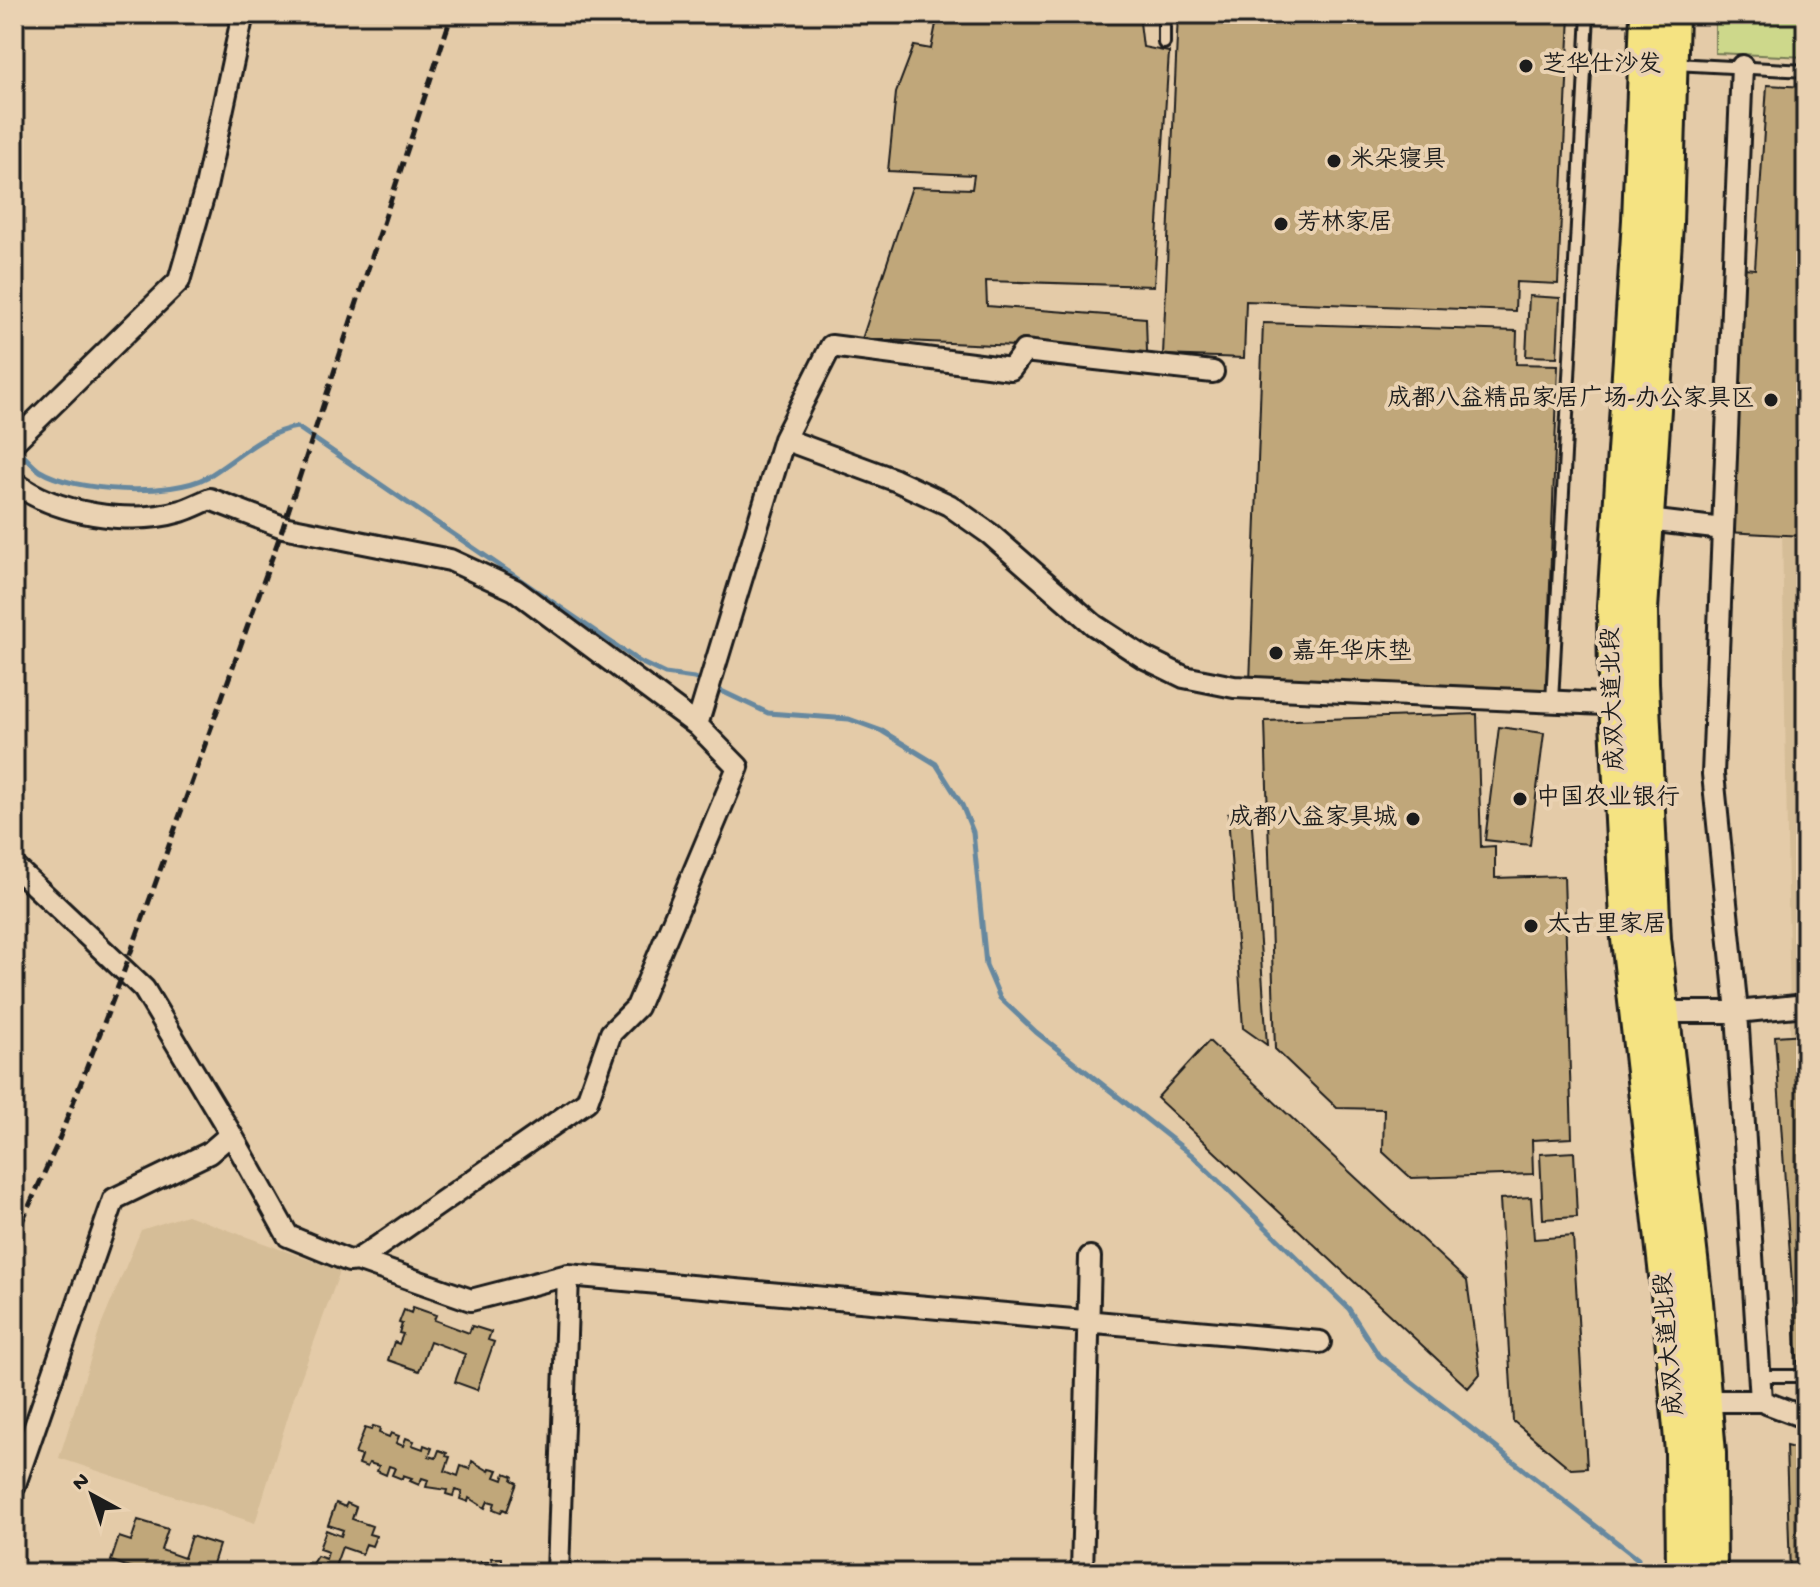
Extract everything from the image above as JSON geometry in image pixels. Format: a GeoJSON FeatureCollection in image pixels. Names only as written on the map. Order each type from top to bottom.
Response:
{"type":"FeatureCollection","features":[{"type":"Feature","properties":{"kind":"main road","name":"成双大道北段"},"geometry":{"type":"LineString","coordinates":[[1646,14],[1638,220],[1613,606],[1629,705],[1697,1302],[1710,1453],[1711,1573]]}},
{"type":"Feature","properties":{"kind":"main road","name":"成双大道北段"},"geometry":{"type":"LineString","coordinates":[[1673,14],[1667,224],[1642,610],[1629,705],[1627,939],[1668,1302],[1681,1452],[1682,1573]]}},
{"type":"Feature","properties":{"kind":"street"},"geometry":{"type":"LineString","coordinates":[[14,442],[179,281],[206,187],[243,14]]}},
{"type":"Feature","properties":{"kind":"street"},"geometry":{"type":"LineString","coordinates":[[1742,66],[1713,774],[1737,1012],[1761,1401]]}},
{"type":"Feature","properties":{"kind":"street"},"geometry":{"type":"LineString","coordinates":[[697,725],[784,439],[831,346],[1011,369],[1024,351],[1213,372]]}},
{"type":"Feature","properties":{"kind":"street"},"geometry":{"type":"LineString","coordinates":[[784,439],[895,480],[949,505],[990,534],[1094,625],[1143,657],[1184,677],[1234,687],[1629,705]]}},
{"type":"Feature","properties":{"kind":"street"},"geometry":{"type":"LineString","coordinates":[[14,482],[28,493],[82,512],[140,517],[180,511],[210,499],[283,527],[450,560],[515,590],[697,725],[738,767],[637,1007],[611,1033],[587,1101],[357,1260]]}},
{"type":"Feature","properties":{"kind":"street"},"geometry":{"type":"LineString","coordinates":[[1648,520],[1723,529]]}},
{"type":"Feature","properties":{"kind":"street"},"geometry":{"type":"LineString","coordinates":[[14,866],[144,989],[288,1236],[349,1261],[357,1260],[471,1300],[568,1275],[1320,1342]]}},
{"type":"Feature","properties":{"kind":"street"},"geometry":{"type":"LineString","coordinates":[[1663,1012],[1737,1012],[1806,1005]]}},
{"type":"Feature","properties":{"kind":"street"},"geometry":{"type":"LineString","coordinates":[[14,1487],[114,1199],[209,1153],[231,1134]]}},
{"type":"Feature","properties":{"kind":"street"},"geometry":{"type":"LineString","coordinates":[[1082,1573],[1090,1257]]}},
{"type":"Feature","properties":{"kind":"street"},"geometry":{"type":"LineString","coordinates":[[558,1573],[568,1275]]}},
{"type":"Feature","properties":{"kind":"street"},"geometry":{"type":"LineString","coordinates":[[1705,1401],[1761,1401],[1806,1418]]}},
{"type":"Feature","properties":{"kind":"lane"},"geometry":{"type":"LineString","coordinates":[[1164,14],[1164,43]]}},
{"type":"Feature","properties":{"kind":"lane"},"geometry":{"type":"LineString","coordinates":[[1552,702],[1588,14]]}},
{"type":"Feature","properties":{"kind":"lane"},"geometry":{"type":"LineString","coordinates":[[1672,64],[1806,71]]}},
{"type":"Feature","properties":{"kind":"lane"},"geometry":{"type":"LineString","coordinates":[[1759,1376],[1806,1376]]}},
{"type":"Feature","properties":{"kind":"shaded area"},"geometry":{"type":"Polygon","coordinates":[[[1775,94],[1806,95],[1806,1394],[1796,1390],[1775,94]]]}},
{"type":"Feature","properties":{"kind":"shaded area"},"geometry":{"type":"Polygon","coordinates":[[[187,1215],[340,1271],[294,1397],[255,1523],[59,1458],[101,1326],[141,1230],[187,1215]]]}},
{"type":"Feature","properties":{"kind":"green space"},"geometry":{"type":"Polygon","coordinates":[[[1715,14],[1806,14],[1806,57],[1715,53],[1715,14]]]}},
{"type":"Feature","properties":{"kind":"building"},"geometry":{"type":"Polygon","coordinates":[[[938,14],[1139,14],[1143,47],[1169,52],[1154,286],[986,281],[987,306],[1146,318],[1147,352],[862,339],[912,187],[972,189],[974,175],[888,171],[896,93],[914,46],[931,49],[938,14]]]}},
{"type":"Feature","properties":{"kind":"building"},"geometry":{"type":"Polygon","coordinates":[[[1178,14],[1570,14],[1558,284],[1516,282],[1515,311],[1246,301],[1244,358],[1163,355],[1178,14]]]}},
{"type":"Feature","properties":{"kind":"building","name":"成都八益精品家居广场-办公家具区"},"geometry":{"type":"Polygon","coordinates":[[[1767,85],[1806,87],[1806,536],[1727,532],[1743,268],[1755,269],[1767,85]]]}},
{"type":"Feature","properties":{"kind":"building"},"geometry":{"type":"Polygon","coordinates":[[[1529,296],[1560,298],[1557,357],[1526,356],[1529,296]]]}},
{"type":"Feature","properties":{"kind":"building"},"geometry":{"type":"Polygon","coordinates":[[[1263,323],[1517,331],[1516,364],[1558,365],[1546,694],[1250,684],[1263,323]]]}},
{"type":"Feature","properties":{"kind":"building"},"geometry":{"type":"Polygon","coordinates":[[[1477,714],[1481,847],[1495,846],[1495,878],[1564,876],[1572,1138],[1532,1140],[1533,1174],[1411,1178],[1383,1152],[1384,1109],[1337,1108],[1275,1049],[1265,721],[1477,714]]]}},
{"type":"Feature","properties":{"kind":"building"},"geometry":{"type":"Polygon","coordinates":[[[1499,727],[1544,733],[1530,845],[1485,840],[1499,727]]]}},
{"type":"Feature","properties":{"kind":"building"},"geometry":{"type":"Polygon","coordinates":[[[1251,812],[1267,1045],[1243,1028],[1228,814],[1251,812]]]}},
{"type":"Feature","properties":{"kind":"building"},"geometry":{"type":"Polygon","coordinates":[[[1806,1034],[1806,1370],[1798,1371],[1775,1036],[1806,1034]]]}},
{"type":"Feature","properties":{"kind":"building"},"geometry":{"type":"Polygon","coordinates":[[[1209,1041],[1467,1281],[1480,1374],[1468,1388],[1157,1098],[1209,1041]]]}},
{"type":"Feature","properties":{"kind":"building"},"geometry":{"type":"Polygon","coordinates":[[[1574,1152],[1577,1217],[1543,1219],[1540,1154],[1574,1152]]]}},
{"type":"Feature","properties":{"kind":"building"},"geometry":{"type":"Polygon","coordinates":[[[1531,1197],[1534,1239],[1573,1236],[1587,1468],[1571,1469],[1513,1421],[1500,1199],[1531,1197]]]}},
{"type":"Feature","properties":{"kind":"building"},"geometry":{"type":"Polygon","coordinates":[[[413,1307],[436,1315],[434,1320],[469,1333],[472,1326],[491,1332],[488,1340],[494,1342],[477,1390],[455,1382],[465,1354],[430,1341],[419,1371],[388,1360],[394,1342],[399,1344],[403,1334],[399,1333],[402,1324],[399,1323],[404,1310],[411,1313],[413,1307]]]}},
{"type":"Feature","properties":{"kind":"building"},"geometry":{"type":"Polygon","coordinates":[[[373,1426],[389,1437],[391,1433],[399,1436],[396,1443],[403,1446],[406,1438],[414,1441],[412,1445],[432,1448],[429,1456],[436,1458],[439,1450],[447,1453],[446,1456],[450,1457],[445,1471],[458,1476],[461,1466],[470,1469],[472,1461],[489,1471],[490,1468],[498,1470],[495,1477],[503,1480],[505,1473],[513,1476],[512,1480],[517,1483],[507,1511],[493,1509],[495,1503],[488,1501],[485,1508],[469,1498],[468,1502],[460,1499],[462,1492],[455,1490],[453,1496],[446,1494],[447,1490],[426,1487],[428,1480],[422,1478],[419,1485],[410,1481],[412,1478],[403,1475],[402,1479],[392,1475],[395,1468],[389,1466],[386,1475],[377,1471],[379,1466],[359,1464],[362,1456],[355,1454],[365,1428],[371,1430],[373,1426]]]}},
{"type":"Feature","properties":{"kind":"building"},"geometry":{"type":"Polygon","coordinates":[[[1786,1446],[1806,1451],[1806,1573],[1790,1573],[1786,1446]]]}},
{"type":"Feature","properties":{"kind":"building"},"geometry":{"type":"Polygon","coordinates":[[[336,1503],[356,1507],[352,1519],[372,1526],[369,1534],[376,1536],[372,1546],[366,1544],[362,1554],[342,1547],[333,1572],[336,1573],[306,1573],[317,1556],[326,1559],[328,1552],[319,1549],[326,1530],[341,1536],[343,1530],[328,1525],[336,1503]]]}},
{"type":"Feature","properties":{"kind":"building"},"geometry":{"type":"Polygon","coordinates":[[[138,1520],[168,1529],[161,1550],[184,1558],[191,1536],[219,1545],[212,1567],[225,1573],[149,1573],[111,1561],[119,1537],[131,1541],[138,1520]]]}},
{"type":"Feature","properties":{"kind":"building"},"geometry":{"type":"Polygon","coordinates":[[[491,1558],[502,1558],[502,1569],[523,1569],[523,1573],[477,1573],[481,1572],[481,1562],[492,1562],[491,1558]]]}},
{"type":"Feature","properties":{"kind":"waterway"},"geometry":{"type":"LineString","coordinates":[[22,454],[40,471],[76,484],[123,489],[171,487],[207,477],[261,441],[297,427],[640,662],[665,674],[694,678],[706,684]]}},
{"type":"Feature","properties":{"kind":"waterway"},"geometry":{"type":"LineString","coordinates":[[715,688],[768,713],[849,719],[882,731],[936,764],[962,805],[973,832],[986,965],[1000,998],[1036,1032],[1193,1156],[1349,1309],[1379,1356],[1638,1559]]}},
{"type":"Feature","properties":{"kind":"railway"},"geometry":{"type":"LineString","coordinates":[[14,1239],[56,1147],[124,971],[283,527],[452,14]]}},
{"type":"Feature","properties":{"kind":"place","name":"芝华仕沙发"},"geometry":{"type":"Point","coordinates":[1526,66]}},
{"type":"Feature","properties":{"kind":"place","name":"米朵寝具"},"geometry":{"type":"Point","coordinates":[1334,161]}},
{"type":"Feature","properties":{"kind":"place","name":"芳林家居"},"geometry":{"type":"Point","coordinates":[1281,224]}},
{"type":"Feature","properties":{"kind":"place","name":"成都八益精品家居广场-办公家具区"},"geometry":{"type":"Point","coordinates":[1771,400]}},
{"type":"Feature","properties":{"kind":"place","name":"嘉年华床垫"},"geometry":{"type":"Point","coordinates":[1276,653]}},
{"type":"Feature","properties":{"kind":"place","name":"中国农业银行"},"geometry":{"type":"Point","coordinates":[1520,799]}},
{"type":"Feature","properties":{"kind":"place","name":"成都八益家具城"},"geometry":{"type":"Point","coordinates":[1413,819]}},
{"type":"Feature","properties":{"kind":"place","name":"太古里家居"},"geometry":{"type":"Point","coordinates":[1531,926]}}]}
